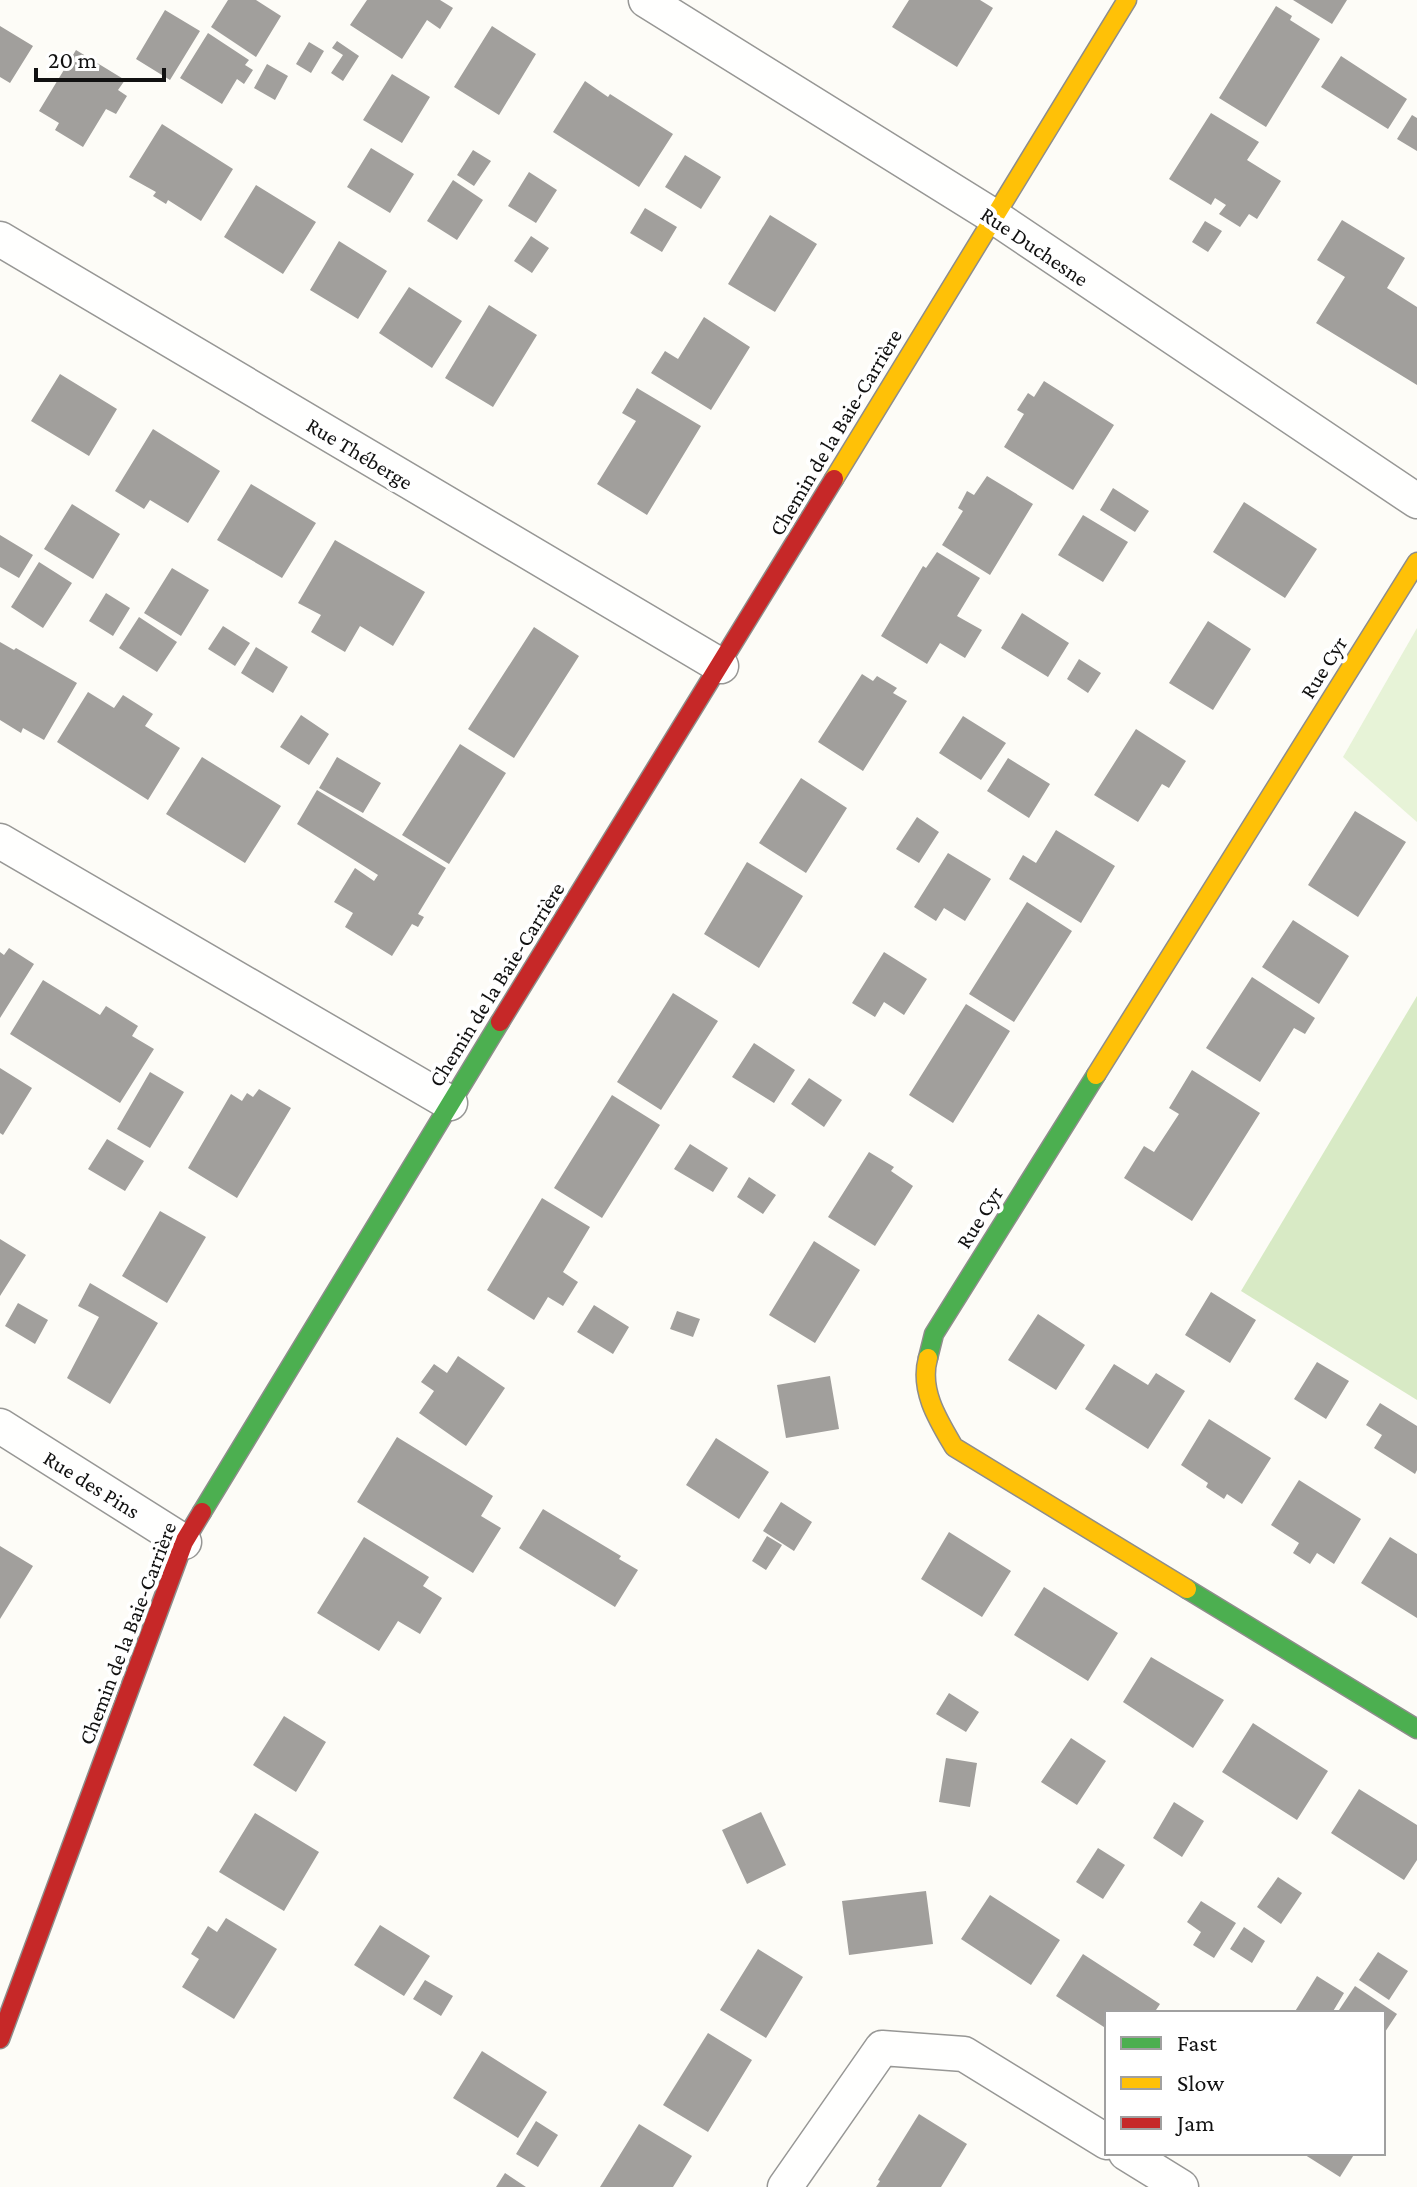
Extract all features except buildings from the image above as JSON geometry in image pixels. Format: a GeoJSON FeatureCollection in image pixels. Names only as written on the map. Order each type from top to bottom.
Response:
{"type":"FeatureCollection","features":[{"type":"Feature","properties":{"kind":"street","name":"Rue Duchesne"},"geometry":{"type":"LineString","coordinates":[[646,0],[993,216],[1417,501]]}},
{"type":"Feature","properties":{"kind":"street","name":"Chemin de la Baie-Carrière"},"geometry":{"type":"LineString","coordinates":[[0,2039],[184,1542],[1127,0]]}},
{"type":"Feature","properties":{"kind":"street","name":"Rue Théberge"},"geometry":{"type":"LineString","coordinates":[[0,239],[721,666]]}},
{"type":"Feature","properties":{"kind":"street","name":"Rue Cyr"},"geometry":{"type":"LineString","coordinates":[[1417,562],[934,1334],[925,1368],[931,1408],[954,1447],[1417,1729]]}},
{"type":"Feature","properties":{"kind":"street"},"geometry":{"type":"LineString","coordinates":[[0,841],[450,1103]]}},
{"type":"Feature","properties":{"kind":"street","name":"Rue des Pins"},"geometry":{"type":"LineString","coordinates":[[0,1426],[184,1542]]}},
{"type":"Feature","properties":{"kind":"street"},"geometry":{"type":"LineString","coordinates":[[785,2187],[882,2048],[964,2054],[1105,2141]]}},
{"type":"Feature","properties":{"kind":"street"},"geometry":{"type":"LineString","coordinates":[[1129,2155],[1181,2187]]}},
{"type":"Feature","properties":{"kind":"green space"},"geometry":{"type":"Polygon","coordinates":[[[1417,628],[1417,822],[1343,757],[1417,628]]]}},
{"type":"Feature","properties":{"kind":"green space"},"geometry":{"type":"Polygon","coordinates":[[[1417,996],[1417,1400],[1241,1291],[1417,996]]]}},
{"type":"Feature","properties":{"kind":"traffic: fast"},"geometry":{"type":"LineString","coordinates":[[202,1512],[500,1022]]}},
{"type":"Feature","properties":{"kind":"traffic: fast"},"geometry":{"type":"LineString","coordinates":[[928,1358],[934,1334],[1096,1075]]}},
{"type":"Feature","properties":{"kind":"traffic: fast"},"geometry":{"type":"LineString","coordinates":[[1187,1589],[1417,1729]]}},
{"type":"Feature","properties":{"kind":"traffic: slow"},"geometry":{"type":"LineString","coordinates":[[834,479],[1127,0]]}},
{"type":"Feature","properties":{"kind":"traffic: slow"},"geometry":{"type":"LineString","coordinates":[[1096,1075],[1417,562]]}},
{"type":"Feature","properties":{"kind":"traffic: slow"},"geometry":{"type":"LineString","coordinates":[[928,1358],[928,1393],[954,1447],[1187,1589]]}},
{"type":"Feature","properties":{"kind":"traffic: jam"},"geometry":{"type":"LineString","coordinates":[[500,1022],[834,479]]}},
{"type":"Feature","properties":{"kind":"traffic: jam"},"geometry":{"type":"LineString","coordinates":[[0,2039],[184,1542],[202,1512]]}}]}
